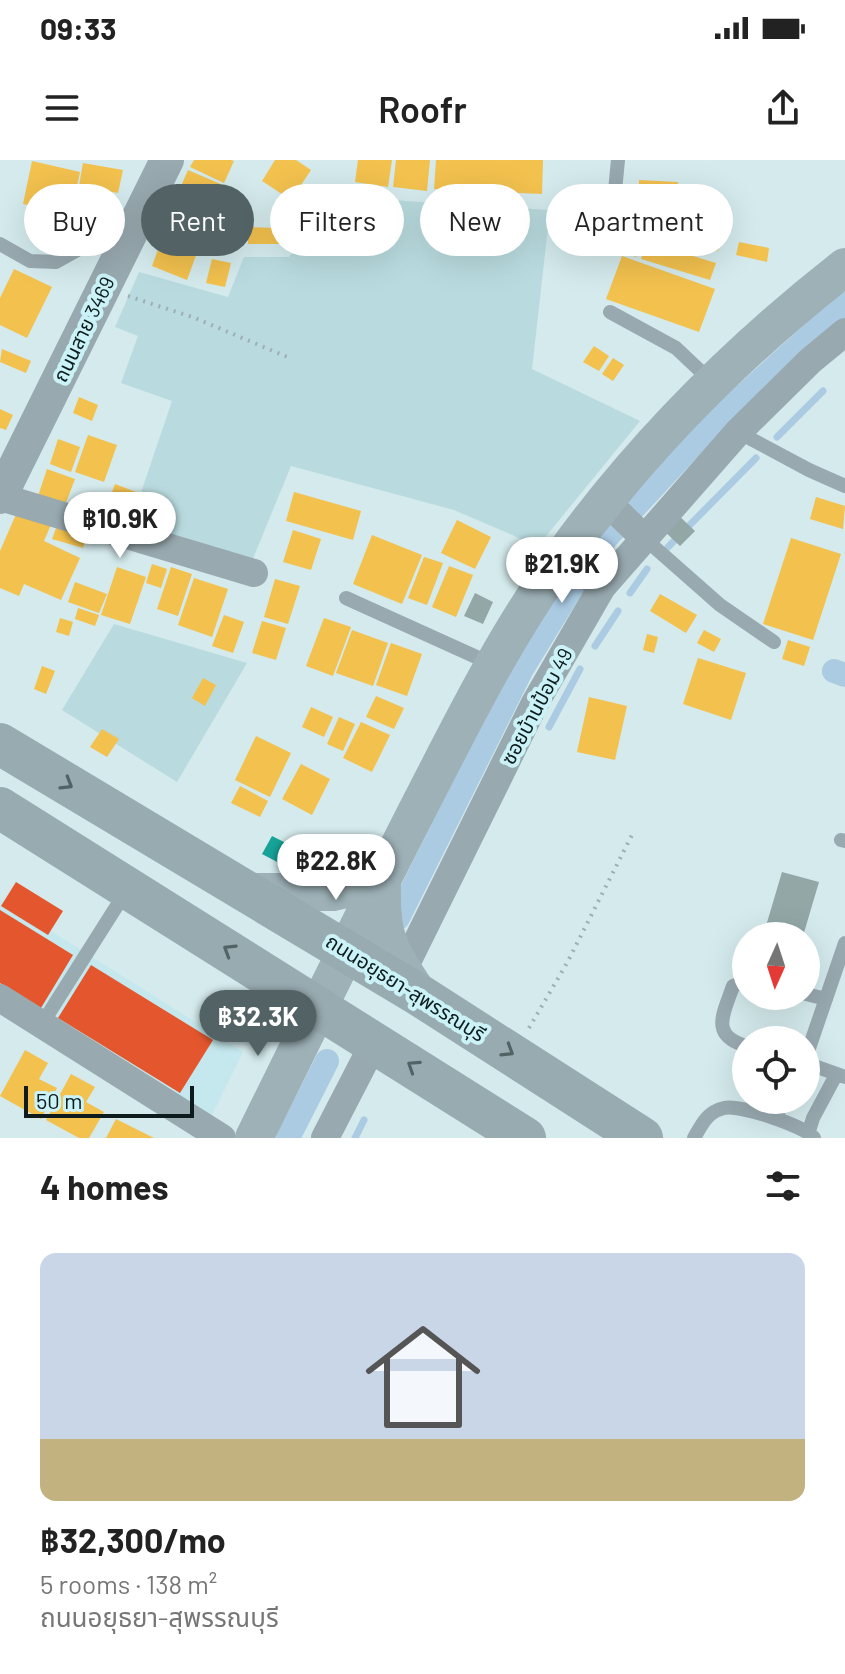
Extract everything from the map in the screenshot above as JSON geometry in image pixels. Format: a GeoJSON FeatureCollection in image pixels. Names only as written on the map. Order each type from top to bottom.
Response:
{"type":"FeatureCollection","features":[{"type":"Feature","properties":{"kind":"main road"},"geometry":{"type":"LineString","coordinates":[[254,1138],[382,880],[494,665],[627,522],[661,435],[713,383],[845,267]]}},
{"type":"Feature","properties":{"kind":"main road","name":"ถนนอยุธยา-สุพรรณบุรี"},"geometry":{"type":"LineString","coordinates":[[0,744],[347,951],[411,982],[642,1138]]}},
{"type":"Feature","properties":{"kind":"main road"},"geometry":{"type":"LineString","coordinates":[[0,808],[375,1041],[517,1136]]}},
{"type":"Feature","properties":{"kind":"main road"},"geometry":{"type":"LineString","coordinates":[[382,880],[381,918],[388,946],[411,982]]}},
{"type":"Feature","properties":{"kind":"main road"},"geometry":{"type":"LineString","coordinates":[[251,892],[333,892],[382,880]]}},
{"type":"Feature","properties":{"kind":"street","name":"ถนนสาย 3469"},"geometry":{"type":"LineString","coordinates":[[125,245],[167,160]]}},
{"type":"Feature","properties":{"kind":"street","name":"ถนนสาย 3469"},"geometry":{"type":"LineString","coordinates":[[0,497],[10,454],[119,256]]}},
{"type":"Feature","properties":{"kind":"street","name":"ซอยบ้านป้อม 49"},"geometry":{"type":"LineString","coordinates":[[411,982],[535,703],[583,572],[627,522],[738,432],[810,361],[845,332]]}},
{"type":"Feature","properties":{"kind":"street"},"geometry":{"type":"LineString","coordinates":[[0,497],[254,573]]}},
{"type":"Feature","properties":{"kind":"street"},"geometry":{"type":"LineString","coordinates":[[0,998],[222,1138]]}},
{"type":"Feature","properties":{"kind":"street"},"geometry":{"type":"LineString","coordinates":[[325,1138],[375,1041]]}},
{"type":"Feature","properties":{"kind":"lane"},"geometry":{"type":"LineString","coordinates":[[616,184],[618,160]]}},
{"type":"Feature","properties":{"kind":"lane"},"geometry":{"type":"LineString","coordinates":[[0,244],[30,261],[56,262],[67,256]]}},
{"type":"Feature","properties":{"kind":"lane"},"geometry":{"type":"LineString","coordinates":[[610,312],[676,348],[713,383]]}},
{"type":"Feature","properties":{"kind":"lane"},"geometry":{"type":"LineString","coordinates":[[738,432],[845,486]]}},
{"type":"Feature","properties":{"kind":"lane"},"geometry":{"type":"LineString","coordinates":[[627,522],[720,605],[774,642]]}},
{"type":"Feature","properties":{"kind":"lane"},"geometry":{"type":"LineString","coordinates":[[346,598],[494,665]]}},
{"type":"Feature","properties":{"kind":"lane"},"geometry":{"type":"LineString","coordinates":[[42,1024],[129,887]]}},
{"type":"Feature","properties":{"kind":"lane"},"geometry":{"type":"LineString","coordinates":[[817,1026],[845,943]]}},
{"type":"Feature","properties":{"kind":"lane"},"geometry":{"type":"LineString","coordinates":[[732,989],[721,1025],[724,1034],[732,1041]]}},
{"type":"Feature","properties":{"kind":"lane"},"geometry":{"type":"LineString","coordinates":[[820,998],[826,999]]}},
{"type":"Feature","properties":{"kind":"lane"},"geometry":{"type":"LineString","coordinates":[[694,1138],[705,1118],[727,1107],[776,1119],[811,1135],[813,1118],[841,1076],[820,1068]]}},
{"type":"Feature","properties":{"kind":"lane"},"geometry":{"type":"LineString","coordinates":[[776,1119],[778,1114]]}},
{"type":"Feature","properties":{"kind":"path"},"geometry":{"type":"LineString","coordinates":[[103,288],[195,318],[292,359]]}},
{"type":"Feature","properties":{"kind":"path"},"geometry":{"type":"LineString","coordinates":[[514,1054],[567,963],[634,831]]}},
{"type":"Feature","properties":{"kind":"shaded area"},"geometry":{"type":"Polygon","coordinates":[[[404,201],[420,202],[420,256],[530,256],[530,209],[546,210],[546,245],[532,369],[640,421],[538,546],[454,510],[291,466],[252,561],[130,525],[172,401],[121,383],[138,336],[115,327],[139,272],[228,297],[244,257],[404,256],[404,201]]]}},
{"type":"Feature","properties":{"kind":"shaded area"},"geometry":{"type":"Polygon","coordinates":[[[114,624],[247,663],[177,782],[62,710],[114,624]]]}},
{"type":"Feature","properties":{"kind":"shaded area"},"geometry":{"type":"Polygon","coordinates":[[[0,899],[243,1052],[211,1117],[0,985],[0,899]]]}},
{"type":"Feature","properties":{"kind":"building: Homes"},"geometry":{"type":"Polygon","coordinates":[[[194,160],[234,161],[224,183],[190,167],[194,160]]]}},
{"type":"Feature","properties":{"kind":"building: Homes"},"geometry":{"type":"Polygon","coordinates":[[[275,160],[296,160],[311,170],[302,184],[270,186],[262,181],[275,160]]]}},
{"type":"Feature","properties":{"kind":"building: Homes"},"geometry":{"type":"Polygon","coordinates":[[[358,160],[392,160],[388,184],[355,182],[358,160]]]}},
{"type":"Feature","properties":{"kind":"building: Homes"},"geometry":{"type":"Polygon","coordinates":[[[396,160],[430,160],[428,184],[420,184],[420,190],[404,188],[404,184],[393,184],[396,160]]]}},
{"type":"Feature","properties":{"kind":"building: Homes"},"geometry":{"type":"Polygon","coordinates":[[[436,160],[543,160],[542,194],[530,193],[530,184],[434,184],[436,160]]]}},
{"type":"Feature","properties":{"kind":"building: Homes"},"geometry":{"type":"Polygon","coordinates":[[[32,161],[80,172],[77,184],[27,184],[32,161]]]}},
{"type":"Feature","properties":{"kind":"building: Homes"},"geometry":{"type":"Polygon","coordinates":[[[83,163],[123,170],[120,184],[79,184],[83,163]]]}},
{"type":"Feature","properties":{"kind":"building: Homes"},"geometry":{"type":"Polygon","coordinates":[[[188,170],[221,184],[182,184],[188,170]]]}},
{"type":"Feature","properties":{"kind":"building: Homes"},"geometry":{"type":"Polygon","coordinates":[[[639,180],[678,182],[678,184],[639,184],[639,180]]]}},
{"type":"Feature","properties":{"kind":"building: Homes"},"geometry":{"type":"Polygon","coordinates":[[[254,227],[270,228],[270,244],[254,244],[254,227]]]}},
{"type":"Feature","properties":{"kind":"building: Homes"},"geometry":{"type":"Polygon","coordinates":[[[739,242],[769,248],[767,262],[736,255],[739,242]]]}},
{"type":"Feature","properties":{"kind":"building: Homes"},"geometry":{"type":"Polygon","coordinates":[[[156,256],[196,256],[187,280],[152,266],[156,256]]]}},
{"type":"Feature","properties":{"kind":"building: Homes"},"geometry":{"type":"Polygon","coordinates":[[[622,256],[715,289],[699,332],[606,299],[622,256]]]}},
{"type":"Feature","properties":{"kind":"building: Homes"},"geometry":{"type":"Polygon","coordinates":[[[642,256],[693,256],[716,263],[710,280],[641,259],[642,256]]]}},
{"type":"Feature","properties":{"kind":"building: Homes"},"geometry":{"type":"Polygon","coordinates":[[[212,259],[231,263],[225,287],[206,283],[212,259]]]}},
{"type":"Feature","properties":{"kind":"building: Homes"},"geometry":{"type":"Polygon","coordinates":[[[14,269],[52,287],[27,338],[0,325],[0,298],[14,269]]]}},
{"type":"Feature","properties":{"kind":"building: Homes"},"geometry":{"type":"Polygon","coordinates":[[[594,346],[609,356],[599,371],[583,362],[594,346]]]}},
{"type":"Feature","properties":{"kind":"building: Homes"},"geometry":{"type":"Polygon","coordinates":[[[2,349],[31,361],[26,373],[0,362],[2,349]]]}},
{"type":"Feature","properties":{"kind":"building: Homes"},"geometry":{"type":"Polygon","coordinates":[[[613,358],[624,365],[613,381],[602,374],[613,358]]]}},
{"type":"Feature","properties":{"kind":"building: Homes"},"geometry":{"type":"Polygon","coordinates":[[[79,397],[98,405],[92,421],[73,413],[79,397]]]}},
{"type":"Feature","properties":{"kind":"building: Homes"},"geometry":{"type":"Polygon","coordinates":[[[0,409],[13,415],[6,430],[0,428],[0,409]]]}},
{"type":"Feature","properties":{"kind":"building: Homes"},"geometry":{"type":"Polygon","coordinates":[[[88,435],[117,445],[104,482],[75,472],[88,435]]]}},
{"type":"Feature","properties":{"kind":"building: Homes"},"geometry":{"type":"Polygon","coordinates":[[[58,439],[80,447],[71,472],[50,464],[58,439]]]}},
{"type":"Feature","properties":{"kind":"building: Homes"},"geometry":{"type":"Polygon","coordinates":[[[47,469],[75,479],[65,505],[38,496],[47,469]]]}},
{"type":"Feature","properties":{"kind":"building: Homes"},"geometry":{"type":"Polygon","coordinates":[[[115,484],[136,492],[126,517],[106,508],[115,484]]]}},
{"type":"Feature","properties":{"kind":"building: Homes"},"geometry":{"type":"Polygon","coordinates":[[[294,492],[361,511],[353,540],[286,521],[294,492]]]}},
{"type":"Feature","properties":{"kind":"building: Homes"},"geometry":{"type":"Polygon","coordinates":[[[816,497],[845,506],[843,529],[810,519],[816,497]]]}},
{"type":"Feature","properties":{"kind":"building: Homes"},"geometry":{"type":"Polygon","coordinates":[[[20,505],[53,520],[44,541],[80,558],[61,600],[24,584],[19,596],[0,588],[0,551],[20,505]]]}},
{"type":"Feature","properties":{"kind":"building: Homes"},"geometry":{"type":"Polygon","coordinates":[[[59,520],[89,530],[83,548],[52,539],[59,520]]]}},
{"type":"Feature","properties":{"kind":"building: Homes"},"geometry":{"type":"Polygon","coordinates":[[[457,520],[491,537],[475,569],[441,553],[457,520]]]}},
{"type":"Feature","properties":{"kind":"building: Homes"},"geometry":{"type":"Polygon","coordinates":[[[293,530],[321,539],[311,570],[283,562],[293,530]]]}},
{"type":"Feature","properties":{"kind":"building: Homes"},"geometry":{"type":"Polygon","coordinates":[[[372,535],[422,555],[402,604],[353,584],[372,535]]]}},
{"type":"Feature","properties":{"kind":"building: Homes"},"geometry":{"type":"Polygon","coordinates":[[[791,538],[841,554],[813,640],[763,624],[791,538]]]}},
{"type":"Feature","properties":{"kind":"building: Homes"},"geometry":{"type":"Polygon","coordinates":[[[424,557],[443,563],[427,605],[408,598],[424,557]]]}},
{"type":"Feature","properties":{"kind":"building: Homes"},"geometry":{"type":"Polygon","coordinates":[[[152,564],[167,569],[161,588],[146,583],[152,564]]]}},
{"type":"Feature","properties":{"kind":"building: Homes"},"geometry":{"type":"Polygon","coordinates":[[[449,566],[473,575],[456,617],[432,607],[449,566]]]}},
{"type":"Feature","properties":{"kind":"building: Homes"},"geometry":{"type":"Polygon","coordinates":[[[117,567],[146,577],[130,624],[101,615],[117,567]]]}},
{"type":"Feature","properties":{"kind":"building: Homes"},"geometry":{"type":"Polygon","coordinates":[[[171,567],[192,574],[178,616],[157,609],[171,567]]]}},
{"type":"Feature","properties":{"kind":"building: Homes"},"geometry":{"type":"Polygon","coordinates":[[[194,578],[228,589],[212,637],[178,625],[194,578]]]}},
{"type":"Feature","properties":{"kind":"building: Homes"},"geometry":{"type":"Polygon","coordinates":[[[275,579],[300,586],[288,624],[264,617],[275,579]]]}},
{"type":"Feature","properties":{"kind":"building: Homes"},"geometry":{"type":"Polygon","coordinates":[[[75,582],[107,594],[99,613],[68,602],[75,582]]]}},
{"type":"Feature","properties":{"kind":"building: Homes"},"geometry":{"type":"Polygon","coordinates":[[[660,594],[697,615],[686,633],[650,611],[660,594]]]}},
{"type":"Feature","properties":{"kind":"building: Homes"},"geometry":{"type":"Polygon","coordinates":[[[78,608],[99,615],[95,626],[75,619],[78,608]]]}},
{"type":"Feature","properties":{"kind":"building: Homes"},"geometry":{"type":"Polygon","coordinates":[[[224,615],[244,622],[233,653],[212,646],[224,615]]]}},
{"type":"Feature","properties":{"kind":"building: Homes"},"geometry":{"type":"Polygon","coordinates":[[[60,618],[73,622],[69,636],[56,632],[60,618]]]}},
{"type":"Feature","properties":{"kind":"building: Homes"},"geometry":{"type":"Polygon","coordinates":[[[324,618],[351,627],[333,676],[306,666],[324,618]]]}},
{"type":"Feature","properties":{"kind":"building: Homes"},"geometry":{"type":"Polygon","coordinates":[[[262,621],[286,628],[276,660],[252,653],[262,621]]]}},
{"type":"Feature","properties":{"kind":"building: Homes"},"geometry":{"type":"Polygon","coordinates":[[[352,630],[388,643],[373,686],[336,673],[352,630]]]}},
{"type":"Feature","properties":{"kind":"building: Homes"},"geometry":{"type":"Polygon","coordinates":[[[704,630],[721,639],[714,652],[697,643],[704,630]]]}},
{"type":"Feature","properties":{"kind":"building: Homes"},"geometry":{"type":"Polygon","coordinates":[[[647,634],[658,637],[654,653],[643,650],[647,634]]]}},
{"type":"Feature","properties":{"kind":"building: Homes"},"geometry":{"type":"Polygon","coordinates":[[[788,640],[810,647],[804,666],[782,659],[788,640]]]}},
{"type":"Feature","properties":{"kind":"building: Homes"},"geometry":{"type":"Polygon","coordinates":[[[391,643],[422,654],[407,696],[376,685],[391,643]]]}},
{"type":"Feature","properties":{"kind":"building: Homes"},"geometry":{"type":"Polygon","coordinates":[[[698,658],[746,673],[731,720],[683,704],[698,658]]]}},
{"type":"Feature","properties":{"kind":"building: Homes"},"geometry":{"type":"Polygon","coordinates":[[[42,666],[55,671],[46,694],[34,689],[42,666]]]}},
{"type":"Feature","properties":{"kind":"building: Homes"},"geometry":{"type":"Polygon","coordinates":[[[203,678],[216,685],[205,706],[192,698],[203,678]]]}},
{"type":"Feature","properties":{"kind":"building: Homes"},"geometry":{"type":"Polygon","coordinates":[[[376,696],[404,708],[394,729],[366,717],[376,696]]]}},
{"type":"Feature","properties":{"kind":"building: Homes"},"geometry":{"type":"Polygon","coordinates":[[[589,697],[627,706],[615,760],[577,752],[589,697]]]}},
{"type":"Feature","properties":{"kind":"building: Homes"},"geometry":{"type":"Polygon","coordinates":[[[311,707],[333,717],[324,737],[302,727],[311,707]]]}},
{"type":"Feature","properties":{"kind":"building: Homes"},"geometry":{"type":"Polygon","coordinates":[[[339,717],[355,724],[343,751],[327,744],[339,717]]]}},
{"type":"Feature","properties":{"kind":"building: Homes"},"geometry":{"type":"Polygon","coordinates":[[[361,722],[390,735],[372,772],[343,758],[361,722]]]}},
{"type":"Feature","properties":{"kind":"building: Homes"},"geometry":{"type":"Polygon","coordinates":[[[102,729],[119,739],[107,757],[90,747],[102,729]]]}},
{"type":"Feature","properties":{"kind":"building: Homes"},"geometry":{"type":"Polygon","coordinates":[[[256,736],[291,753],[270,797],[235,780],[256,736]]]}},
{"type":"Feature","properties":{"kind":"building: Homes"},"geometry":{"type":"Polygon","coordinates":[[[301,764],[330,779],[312,815],[282,799],[301,764]]]}},
{"type":"Feature","properties":{"kind":"building: Homes"},"geometry":{"type":"Polygon","coordinates":[[[240,786],[268,801],[260,817],[231,803],[240,786]]]}},
{"type":"Feature","properties":{"kind":"building: Homes"},"geometry":{"type":"Polygon","coordinates":[[[25,1050],[48,1063],[39,1079],[57,1088],[41,1119],[0,1096],[25,1050]]]}},
{"type":"Feature","properties":{"kind":"building: Homes"},"geometry":{"type":"Polygon","coordinates":[[[71,1074],[95,1087],[86,1102],[104,1112],[89,1138],[79,1138],[46,1120],[71,1074]]]}},
{"type":"Feature","properties":{"kind":"building: Homes"},"geometry":{"type":"Polygon","coordinates":[[[116,1119],[154,1138],[106,1138],[116,1119]]]}},
{"type":"Feature","properties":{"kind":"building: Shops"},"geometry":{"type":"Polygon","coordinates":[[[16,882],[63,911],[48,935],[1,906],[16,882]]]}},
{"type":"Feature","properties":{"kind":"building: Shops"},"geometry":{"type":"Polygon","coordinates":[[[0,910],[73,955],[41,1008],[0,983],[0,910]]]}},
{"type":"Feature","properties":{"kind":"building: Shops"},"geometry":{"type":"Polygon","coordinates":[[[91,965],[213,1040],[180,1093],[58,1018],[91,965]]]}},
{"type":"Feature","properties":{"kind":"building: Public"},"geometry":{"type":"Polygon","coordinates":[[[272,836],[290,845],[281,864],[262,854],[272,836]]]}},
{"type":"Feature","properties":{"kind":"building: Other"},"geometry":{"type":"Polygon","coordinates":[[[676,513],[695,531],[680,546],[661,528],[676,513]]]}},
{"type":"Feature","properties":{"kind":"building: Other"},"geometry":{"type":"Polygon","coordinates":[[[475,593],[493,602],[483,624],[464,616],[475,593]]]}},
{"type":"Feature","properties":{"kind":"building: Other"},"geometry":{"type":"Polygon","coordinates":[[[782,872],[819,882],[807,922],[767,922],[782,872]]]}},
{"type":"Feature","properties":{"kind":"waterway"},"geometry":{"type":"LineString","coordinates":[[398,918],[522,669],[594,551],[707,429],[845,304]]}},
{"type":"Feature","properties":{"kind":"waterway"},"geometry":{"type":"LineString","coordinates":[[777,437],[823,391]]}},
{"type":"Feature","properties":{"kind":"waterway"},"geometry":{"type":"LineString","coordinates":[[668,547],[756,458]]}},
{"type":"Feature","properties":{"kind":"waterway"},"geometry":{"type":"LineString","coordinates":[[630,593],[647,569]]}},
{"type":"Feature","properties":{"kind":"waterway"},"geometry":{"type":"LineString","coordinates":[[595,646],[618,611]]}},
{"type":"Feature","properties":{"kind":"waterway"},"geometry":{"type":"LineString","coordinates":[[549,727],[580,669]]}},
{"type":"Feature","properties":{"kind":"waterway"},"geometry":{"type":"LineString","coordinates":[[834,671],[845,675]]}},
{"type":"Feature","properties":{"kind":"waterway"},"geometry":{"type":"LineString","coordinates":[[288,1138],[327,1061]]}},
{"type":"Feature","properties":{"kind":"waterway"},"geometry":{"type":"LineString","coordinates":[[355,1138],[364,1120]]}}]}
